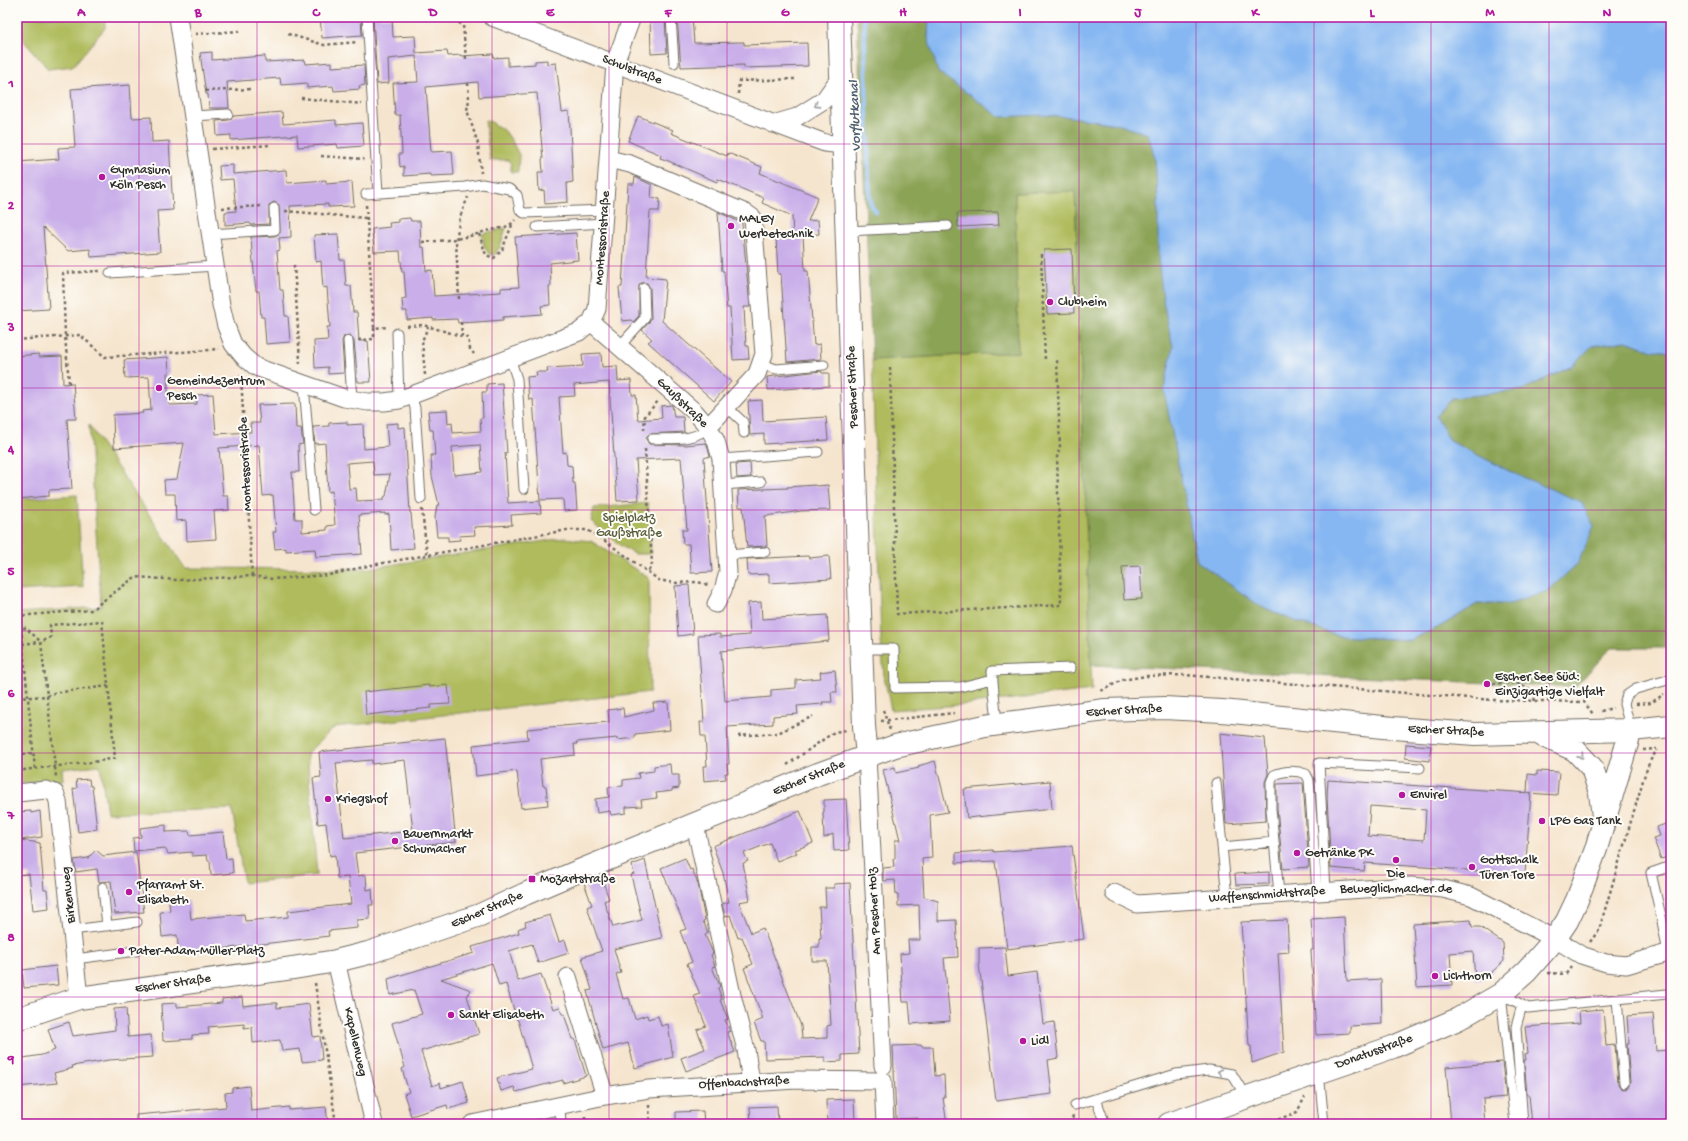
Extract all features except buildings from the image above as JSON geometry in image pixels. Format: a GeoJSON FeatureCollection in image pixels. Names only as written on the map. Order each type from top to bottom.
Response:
{"type":"FeatureCollection","features":[{"type":"Feature","properties":{"kind":"main road","name":"Pescher Straße"},"geometry":{"type":"LineString","coordinates":[[839,17],[861,649],[864,726],[867,756]]}},
{"type":"Feature","properties":{"kind":"main road","name":"Escher Straße"},"geometry":{"type":"LineString","coordinates":[[17,1019],[79,998],[312,965],[368,953],[480,915],[536,889],[812,776],[895,746],[997,724],[1105,710],[1164,708],[1222,711],[1316,721],[1475,734],[1631,730],[1671,726]]}},
{"type":"Feature","properties":{"kind":"main road","name":"Donatusstraße"},"geometry":{"type":"LineString","coordinates":[[1169,1124],[1393,1047],[1458,1019],[1501,994],[1526,972],[1555,939],[1567,921],[1577,900],[1603,823],[1631,730]]}},
{"type":"Feature","properties":{"kind":"main road","name":"Donatusstraße"},"geometry":{"type":"LineString","coordinates":[[1535,733],[1575,750],[1592,768],[1600,793],[1603,823]]}},
{"type":"Feature","properties":{"kind":"street"},"geometry":{"type":"LineString","coordinates":[[178,17],[214,266],[226,326],[237,348],[256,367],[352,399],[368,402],[384,402],[412,395],[579,332],[591,322]]}},
{"type":"Feature","properties":{"kind":"street","name":"Schulstraße"},"geometry":{"type":"LineString","coordinates":[[492,17],[825,143],[843,145]]}},
{"type":"Feature","properties":{"kind":"street","name":"Montessoristraße"},"geometry":{"type":"LineString","coordinates":[[591,322],[598,309],[615,64],[632,17]]}},
{"type":"Feature","properties":{"kind":"street"},"geometry":{"type":"LineString","coordinates":[[773,124],[797,117],[824,100],[841,76]]}},
{"type":"Feature","properties":{"kind":"street"},"geometry":{"type":"LineString","coordinates":[[608,159],[630,164],[746,213],[753,218],[764,354],[762,364],[757,374],[708,427]]}},
{"type":"Feature","properties":{"kind":"street","name":"Gaußstraße"},"geometry":{"type":"LineString","coordinates":[[591,322],[695,412],[708,427],[716,441],[721,459],[728,572],[720,597]]}},
{"type":"Feature","properties":{"kind":"street","name":"Am Pescher Holz"},"geometry":{"type":"LineString","coordinates":[[867,756],[885,1124]]}},
{"type":"Feature","properties":{"kind":"street"},"geometry":{"type":"LineString","coordinates":[[17,793],[46,790],[55,793]]}},
{"type":"Feature","properties":{"kind":"street","name":"Birkenweg"},"geometry":{"type":"LineString","coordinates":[[55,793],[58,801],[79,998]]}},
{"type":"Feature","properties":{"kind":"street"},"geometry":{"type":"LineString","coordinates":[[695,825],[732,995],[746,1050],[750,1082]]}},
{"type":"Feature","properties":{"kind":"street","name":"Waffenschmidtstraße"},"geometry":{"type":"LineString","coordinates":[[1114,893],[1138,904],[1411,886],[1443,889],[1471,896],[1555,939]]}},
{"type":"Feature","properties":{"kind":"street"},"geometry":{"type":"LineString","coordinates":[[1555,939],[1581,956],[1606,963],[1626,965],[1669,953]]}},
{"type":"Feature","properties":{"kind":"street","name":"Kapellenweg"},"geometry":{"type":"LineString","coordinates":[[336,961],[374,1124]]}},
{"type":"Feature","properties":{"kind":"street"},"geometry":{"type":"LineString","coordinates":[[568,977],[605,1096]]}},
{"type":"Feature","properties":{"kind":"street","name":"Offenbachstraße"},"geometry":{"type":"LineString","coordinates":[[472,1124],[605,1096],[649,1089],[883,1073]]}},
{"type":"Feature","properties":{"kind":"lane"},"geometry":{"type":"LineString","coordinates":[[367,17],[378,193]]}},
{"type":"Feature","properties":{"kind":"lane"},"geometry":{"type":"LineString","coordinates":[[671,17],[674,63]]}},
{"type":"Feature","properties":{"kind":"lane"},"geometry":{"type":"LineString","coordinates":[[192,116],[228,114]]}},
{"type":"Feature","properties":{"kind":"lane"},"geometry":{"type":"LineString","coordinates":[[366,194],[465,187],[478,184],[509,189],[517,195],[520,210],[522,212],[604,216]]}},
{"type":"Feature","properties":{"kind":"lane"},"geometry":{"type":"LineString","coordinates":[[210,234],[275,230],[274,208]]}},
{"type":"Feature","properties":{"kind":"lane"},"geometry":{"type":"LineString","coordinates":[[537,227],[604,216]]}},
{"type":"Feature","properties":{"kind":"lane"},"geometry":{"type":"LineString","coordinates":[[847,231],[948,226]]}},
{"type":"Feature","properties":{"kind":"lane"},"geometry":{"type":"LineString","coordinates":[[110,273],[214,266]]}},
{"type":"Feature","properties":{"kind":"lane"},"geometry":{"type":"LineString","coordinates":[[619,346],[645,318],[644,288]]}},
{"type":"Feature","properties":{"kind":"lane"},"geometry":{"type":"LineString","coordinates":[[400,330],[415,408],[421,499]]}},
{"type":"Feature","properties":{"kind":"lane"},"geometry":{"type":"LineString","coordinates":[[348,341],[352,399]]}},
{"type":"Feature","properties":{"kind":"lane"},"geometry":{"type":"LineString","coordinates":[[510,358],[517,379],[524,489]]}},
{"type":"Feature","properties":{"kind":"lane"},"geometry":{"type":"LineString","coordinates":[[762,364],[776,369],[824,365]]}},
{"type":"Feature","properties":{"kind":"lane"},"geometry":{"type":"LineString","coordinates":[[300,382],[314,510]]}},
{"type":"Feature","properties":{"kind":"lane"},"geometry":{"type":"LineString","coordinates":[[728,407],[744,422],[744,433]]}},
{"type":"Feature","properties":{"kind":"lane"},"geometry":{"type":"LineString","coordinates":[[647,439],[696,436],[705,431],[708,427]]}},
{"type":"Feature","properties":{"kind":"lane"},"geometry":{"type":"LineString","coordinates":[[721,459],[818,452]]}},
{"type":"Feature","properties":{"kind":"lane"},"geometry":{"type":"LineString","coordinates":[[722,485],[761,482]]}},
{"type":"Feature","properties":{"kind":"lane"},"geometry":{"type":"LineString","coordinates":[[727,555],[765,552]]}},
{"type":"Feature","properties":{"kind":"lane"},"geometry":{"type":"LineString","coordinates":[[861,649],[894,649],[895,688],[960,687],[993,680]]}},
{"type":"Feature","properties":{"kind":"lane"},"geometry":{"type":"LineString","coordinates":[[997,724],[992,671],[1071,668]]}},
{"type":"Feature","properties":{"kind":"lane"},"geometry":{"type":"LineString","coordinates":[[1631,730],[1624,704],[1627,695],[1636,689],[1671,679]]}},
{"type":"Feature","properties":{"kind":"lane"},"geometry":{"type":"LineString","coordinates":[[1322,891],[1320,762],[1420,768]]}},
{"type":"Feature","properties":{"kind":"lane"},"geometry":{"type":"LineString","coordinates":[[1279,894],[1271,809],[1271,782],[1274,775],[1280,772],[1299,771],[1306,774],[1309,780],[1322,891]]}},
{"type":"Feature","properties":{"kind":"lane"},"geometry":{"type":"LineString","coordinates":[[1216,783],[1227,898]]}},
{"type":"Feature","properties":{"kind":"lane"},"geometry":{"type":"LineString","coordinates":[[1222,847],[1274,842]]}},
{"type":"Feature","properties":{"kind":"lane"},"geometry":{"type":"LineString","coordinates":[[1669,953],[1651,873],[1671,866]]}},
{"type":"Feature","properties":{"kind":"lane"},"geometry":{"type":"LineString","coordinates":[[103,887],[106,926]]}},
{"type":"Feature","properties":{"kind":"lane"},"geometry":{"type":"LineString","coordinates":[[72,930],[137,922]]}},
{"type":"Feature","properties":{"kind":"lane"},"geometry":{"type":"LineString","coordinates":[[75,959],[136,951]]}},
{"type":"Feature","properties":{"kind":"lane"},"geometry":{"type":"LineString","coordinates":[[1501,994],[1528,1008],[1667,994]]}},
{"type":"Feature","properties":{"kind":"lane"},"geometry":{"type":"LineString","coordinates":[[1501,994],[1515,1124]]}},
{"type":"Feature","properties":{"kind":"lane"},"geometry":{"type":"LineString","coordinates":[[1617,999],[1624,1083]]}},
{"type":"Feature","properties":{"kind":"lane"},"geometry":{"type":"LineString","coordinates":[[1522,1005],[1516,1027],[1523,1124]]}},
{"type":"Feature","properties":{"kind":"lane"},"geometry":{"type":"LineString","coordinates":[[1075,1105],[1176,1074],[1209,1070],[1232,1074],[1246,1097]]}},
{"type":"Feature","properties":{"kind":"lane"},"geometry":{"type":"LineString","coordinates":[[1319,1072],[1324,1124]]}},
{"type":"Feature","properties":{"kind":"lane"},"geometry":{"type":"LineString","coordinates":[[1096,1098],[1105,1124]]}},
{"type":"Feature","properties":{"kind":"lane"},"geometry":{"type":"LineString","coordinates":[[560,1106],[561,1124]]}},
{"type":"Feature","properties":{"kind":"path"},"geometry":{"type":"LineString","coordinates":[[448,17],[463,26],[466,59]]}},
{"type":"Feature","properties":{"kind":"path"},"geometry":{"type":"LineString","coordinates":[[180,35],[240,31]]}},
{"type":"Feature","properties":{"kind":"path"},"geometry":{"type":"LineString","coordinates":[[288,34],[324,45],[369,41]]}},
{"type":"Feature","properties":{"kind":"path"},"geometry":{"type":"LineString","coordinates":[[737,110],[739,81],[795,79]]}},
{"type":"Feature","properties":{"kind":"path"},"geometry":{"type":"LineString","coordinates":[[459,299],[456,239],[460,217],[468,196],[478,184],[478,144],[467,110],[469,100],[468,83]]}},
{"type":"Feature","properties":{"kind":"path"},"geometry":{"type":"LineString","coordinates":[[189,92],[252,89]]}},
{"type":"Feature","properties":{"kind":"path"},"geometry":{"type":"LineString","coordinates":[[301,98],[372,105]]}},
{"type":"Feature","properties":{"kind":"path"},"geometry":{"type":"LineString","coordinates":[[198,150],[270,145]]}},
{"type":"Feature","properties":{"kind":"path"},"geometry":{"type":"LineString","coordinates":[[321,156],[376,159]]}},
{"type":"Feature","properties":{"kind":"path"},"geometry":{"type":"LineString","coordinates":[[348,341],[374,339],[366,194]]}},
{"type":"Feature","properties":{"kind":"path"},"geometry":{"type":"LineString","coordinates":[[479,234],[486,255],[494,258],[502,250],[512,224],[522,212]]}},
{"type":"Feature","properties":{"kind":"path"},"geometry":{"type":"LineString","coordinates":[[422,242],[456,239],[512,224]]}},
{"type":"Feature","properties":{"kind":"path"},"geometry":{"type":"LineString","coordinates":[[1041,254],[1045,360]]}},
{"type":"Feature","properties":{"kind":"path"},"geometry":{"type":"LineString","coordinates":[[294,265],[300,382]]}},
{"type":"Feature","properties":{"kind":"path"},"geometry":{"type":"LineString","coordinates":[[68,383],[63,273],[102,271],[110,273]]}},
{"type":"Feature","properties":{"kind":"path"},"geometry":{"type":"LineString","coordinates":[[461,322],[462,336]]}},
{"type":"Feature","properties":{"kind":"path"},"geometry":{"type":"LineString","coordinates":[[374,328],[390,327]]}},
{"type":"Feature","properties":{"kind":"path"},"geometry":{"type":"LineString","coordinates":[[412,395],[422,341],[428,327]]}},
{"type":"Feature","properties":{"kind":"path"},"geometry":{"type":"LineString","coordinates":[[400,330],[428,327],[468,338],[470,349],[484,368]]}},
{"type":"Feature","properties":{"kind":"path"},"geometry":{"type":"LineString","coordinates":[[17,340],[80,335],[105,357],[237,348]]}},
{"type":"Feature","properties":{"kind":"path","name":"Montessoristraße"},"geometry":{"type":"LineString","coordinates":[[237,348],[252,576]]}},
{"type":"Feature","properties":{"kind":"path"},"geometry":{"type":"LineString","coordinates":[[890,367],[897,614],[1061,606],[1057,454],[1060,449],[1057,359]]}},
{"type":"Feature","properties":{"kind":"path"},"geometry":{"type":"LineString","coordinates":[[648,572],[652,564],[647,439],[644,420],[645,416],[669,389]]}},
{"type":"Feature","properties":{"kind":"path"},"geometry":{"type":"LineString","coordinates":[[421,499],[427,556]]}},
{"type":"Feature","properties":{"kind":"path"},"geometry":{"type":"LineString","coordinates":[[17,616],[91,610],[135,577],[178,580],[252,576],[273,580],[329,575],[372,565],[567,530],[587,530],[601,538],[659,580],[674,583],[698,582],[720,597]]}},
{"type":"Feature","properties":{"kind":"path"},"geometry":{"type":"LineString","coordinates":[[17,771],[115,758],[102,621],[50,625],[51,637],[41,642],[22,644]]}},
{"type":"Feature","properties":{"kind":"path"},"geometry":{"type":"LineString","coordinates":[[35,768],[19,628],[26,628],[41,642],[57,780],[55,793]]}},
{"type":"Feature","properties":{"kind":"path"},"geometry":{"type":"LineString","coordinates":[[1487,684],[1518,683],[1526,686],[1532,692],[1535,697],[1534,701]]}},
{"type":"Feature","properties":{"kind":"path"},"geometry":{"type":"LineString","coordinates":[[17,698],[47,696],[54,693],[108,686]]}},
{"type":"Feature","properties":{"kind":"path"},"geometry":{"type":"LineString","coordinates":[[738,736],[778,733],[813,716]]}},
{"type":"Feature","properties":{"kind":"path"},"geometry":{"type":"LineString","coordinates":[[783,768],[834,732],[864,726]]}},
{"type":"Feature","properties":{"kind":"path"},"geometry":{"type":"LineString","coordinates":[[1526,972],[1566,974],[1581,956],[1599,930],[1644,777],[1650,761],[1657,749]]}},
{"type":"Feature","properties":{"kind":"path"},"geometry":{"type":"LineString","coordinates":[[17,755],[33,753]]}},
{"type":"Feature","properties":{"kind":"path"},"geometry":{"type":"LineString","coordinates":[[312,965],[336,1124]]}},
{"type":"Feature","properties":{"kind":"path"},"geometry":{"type":"LineString","coordinates":[[1267,1124],[1297,1112],[1319,1072]]}},
{"type":"Feature","properties":{"kind":"green space"},"geometry":{"type":"Polygon","coordinates":[[[17,17],[105,17],[105,28],[73,66],[48,69],[17,33],[17,17]]]}},
{"type":"Feature","properties":{"kind":"green space"},"geometry":{"type":"Polygon","coordinates":[[[857,17],[929,17],[928,38],[1039,115],[1071,117],[1117,124],[1148,134],[1155,159],[1158,202],[1159,259],[1164,306],[1173,347],[1164,390],[1257,604],[1292,620],[1339,636],[1410,640],[1441,626],[1477,604],[1510,604],[1513,473],[1450,441],[1436,416],[1452,398],[1522,390],[1572,366],[1592,346],[1626,341],[1648,349],[1671,352],[1671,648],[1611,648],[1575,687],[1091,665],[1075,191],[1015,193],[1018,352],[872,360],[857,17]]]}},
{"type":"Feature","properties":{"kind":"green space"},"geometry":{"type":"Polygon","coordinates":[[[485,120],[505,131],[512,141],[519,155],[518,172],[511,172],[511,164],[508,160],[490,160],[485,120]]]}},
{"type":"Feature","properties":{"kind":"green space"},"geometry":{"type":"Polygon","coordinates":[[[1075,191],[1092,690],[961,705],[891,710],[884,676],[881,640],[872,360],[1018,352],[1015,193],[1075,191]]]}},
{"type":"Feature","properties":{"kind":"green space"},"geometry":{"type":"Polygon","coordinates":[[[506,228],[500,247],[494,255],[489,254],[484,246],[482,234],[506,228]]]}},
{"type":"Feature","properties":{"kind":"green space"},"geometry":{"type":"Polygon","coordinates":[[[89,425],[185,568],[363,569],[564,538],[591,541],[649,578],[650,692],[335,727],[307,753],[317,875],[244,883],[232,809],[107,813],[100,765],[62,769],[63,780],[17,784],[17,613],[101,607],[89,425]]]}},
{"type":"Feature","properties":{"kind":"green space"},"geometry":{"type":"Polygon","coordinates":[[[77,495],[83,587],[17,591],[17,499],[77,495]]]}},
{"type":"Feature","properties":{"kind":"green space","name":"Spielplatz Gaußstraße"},"geometry":{"type":"Polygon","coordinates":[[[648,503],[651,554],[635,554],[621,546],[591,521],[594,508],[648,503]]]}},
{"type":"Feature","properties":{"kind":"water"},"geometry":{"type":"Polygon","coordinates":[[[929,17],[1671,17],[1671,352],[1648,349],[1626,341],[1592,346],[1572,366],[1522,390],[1452,398],[1436,416],[1450,441],[1513,473],[1581,502],[1594,526],[1578,563],[1548,591],[1510,604],[1477,604],[1441,626],[1410,640],[1339,636],[1292,620],[1257,604],[1197,561],[1164,390],[1173,347],[1164,306],[1158,259],[1158,202],[1155,159],[1148,134],[1117,124],[1071,117],[1039,115],[1000,117],[938,72],[928,38],[929,17]]]}},
{"type":"Feature","properties":{"kind":"waterway","name":"Vorflutkanal"},"geometry":{"type":"LineString","coordinates":[[864,17],[869,183],[871,206],[876,212]]}},
{"type":"Feature","properties":{"kind":"place","name":"Gymnasium Köln Pesch"},"geometry":{"type":"Point","coordinates":[102,177]}},
{"type":"Feature","properties":{"kind":"place","name":"MALEY Werbetechnik"},"geometry":{"type":"Point","coordinates":[731,226]}},
{"type":"Feature","properties":{"kind":"place","name":"Clubheim"},"geometry":{"type":"Point","coordinates":[1050,302]}},
{"type":"Feature","properties":{"kind":"place","name":"Gemeindezentrum Pesch"},"geometry":{"type":"Point","coordinates":[159,388]}},
{"type":"Feature","properties":{"kind":"place","name":"Escher See Süd: Einzigartige Vielfalt"},"geometry":{"type":"Point","coordinates":[1487,684]}},
{"type":"Feature","properties":{"kind":"place","name":"Envirel"},"geometry":{"type":"Point","coordinates":[1402,795]}},
{"type":"Feature","properties":{"kind":"place","name":"Kriegshof"},"geometry":{"type":"Point","coordinates":[328,799]}},
{"type":"Feature","properties":{"kind":"place","name":"LPG Gas Tank"},"geometry":{"type":"Point","coordinates":[1542,821]}},
{"type":"Feature","properties":{"kind":"place","name":"Bauernmarkt Schumacher"},"geometry":{"type":"Point","coordinates":[395,841]}},
{"type":"Feature","properties":{"kind":"place","name":"Getränke PK"},"geometry":{"type":"Point","coordinates":[1297,853]}},
{"type":"Feature","properties":{"kind":"place","name":"Die Beweglichmacher.de"},"geometry":{"type":"Point","coordinates":[1396,860]}},
{"type":"Feature","properties":{"kind":"place","name":"Gottschalk Türen Tore"},"geometry":{"type":"Point","coordinates":[1472,867]}},
{"type":"Feature","properties":{"kind":"place","name":"Mozartstraße"},"geometry":{"type":"Point","coordinates":[532,879]}},
{"type":"Feature","properties":{"kind":"place","name":"Pfarramt St. Elisabeth"},"geometry":{"type":"Point","coordinates":[129,892]}},
{"type":"Feature","properties":{"kind":"place","name":"Pater-Adam-Müller-Platz"},"geometry":{"type":"Point","coordinates":[121,951]}},
{"type":"Feature","properties":{"kind":"place","name":"Lichthorn"},"geometry":{"type":"Point","coordinates":[1435,976]}},
{"type":"Feature","properties":{"kind":"place","name":"Sankt Elisabeth"},"geometry":{"type":"Point","coordinates":[451,1015]}},
{"type":"Feature","properties":{"kind":"place","name":"Lidl"},"geometry":{"type":"Point","coordinates":[1023,1041]}}]}
